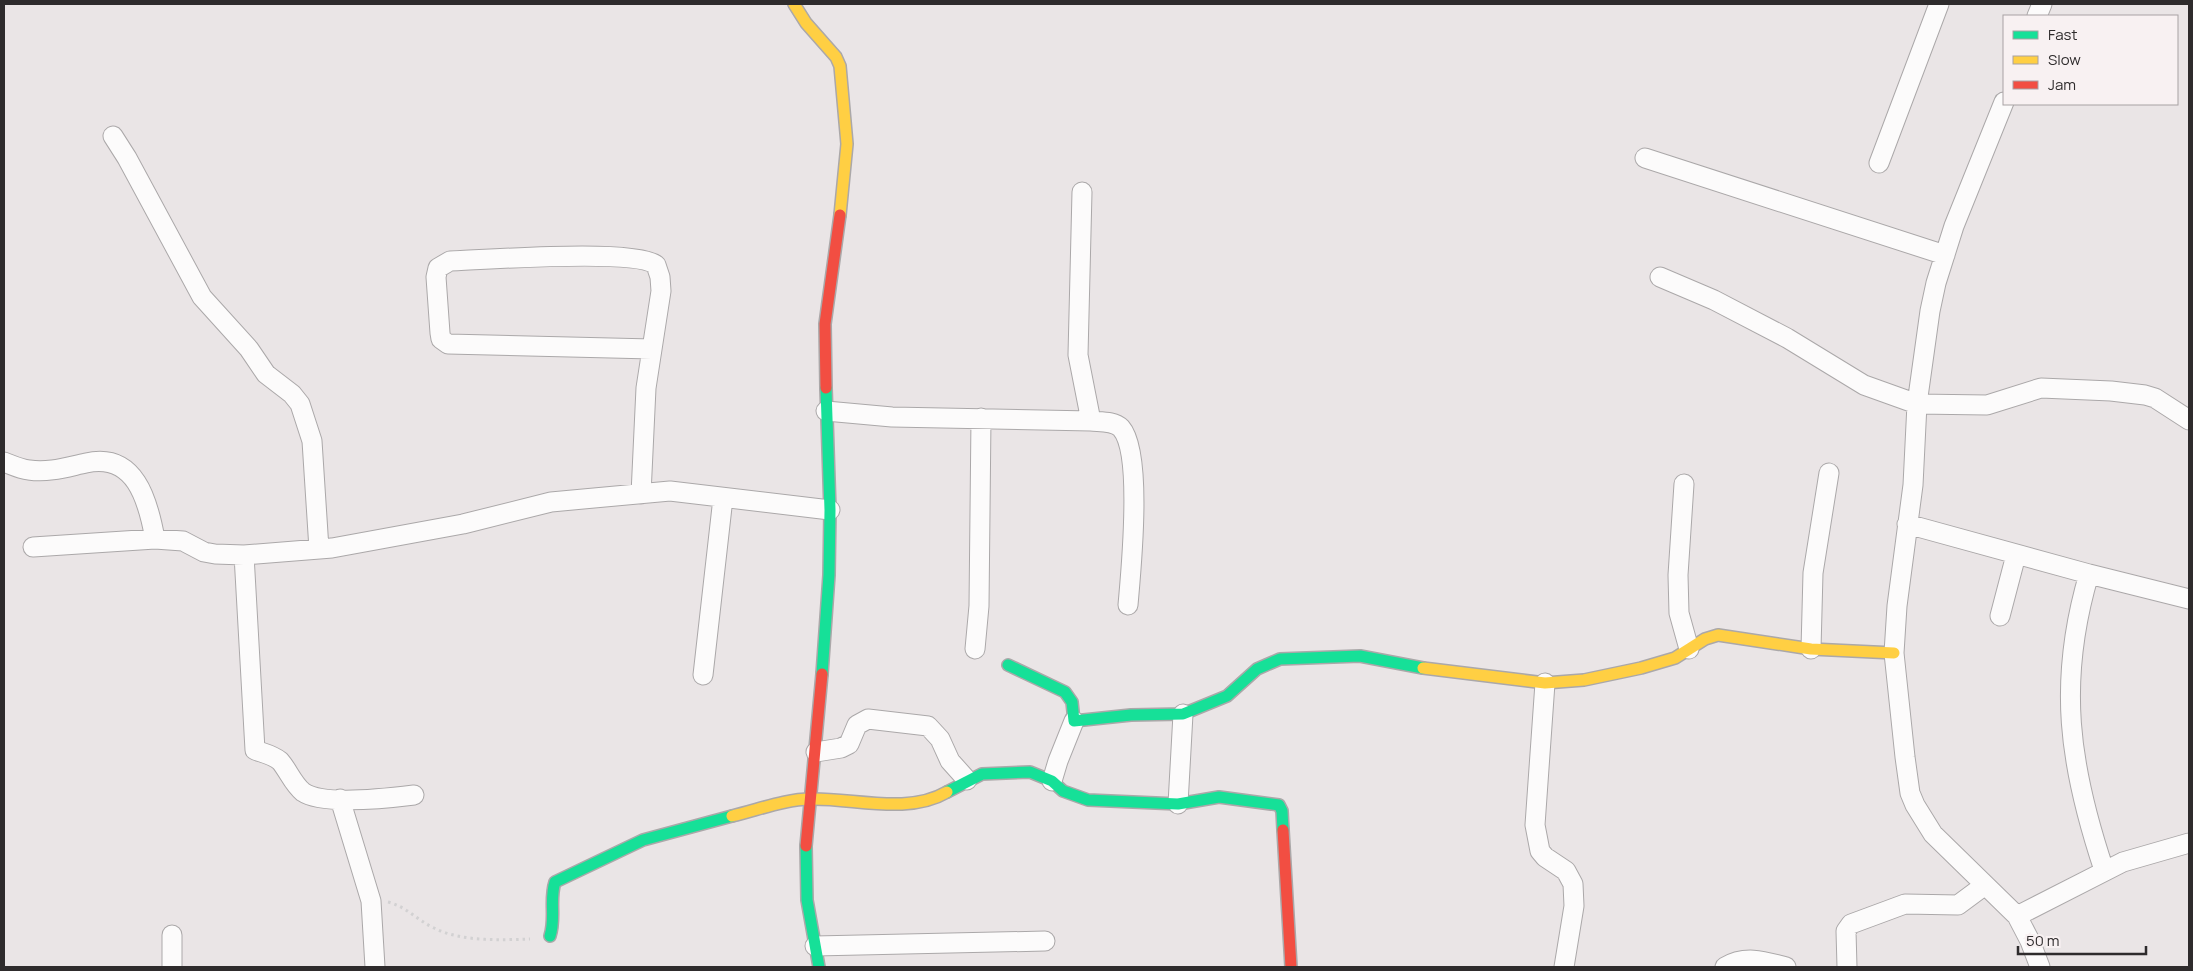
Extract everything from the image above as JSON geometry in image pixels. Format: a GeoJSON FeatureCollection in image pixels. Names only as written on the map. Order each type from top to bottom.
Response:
{"type":"FeatureCollection","features":[{"type":"Feature","properties":{"kind":"street"},"geometry":{"type":"LineString","coordinates":[[794,4],[806,23],[836,57],[842,78],[847,144],[839,230],[829,286],[825,324],[830,510],[829,575],[816,752],[806,851],[806,884],[819,967]]}},
{"type":"Feature","properties":{"kind":"street"},"geometry":{"type":"LineString","coordinates":[[1879,163],[1939,4]]}},
{"type":"Feature","properties":{"kind":"street"},"geometry":{"type":"LineString","coordinates":[[2003,105],[1958,218],[1945,255],[1930,311],[1917,404],[1912,486],[1897,606],[1894,653],[1905,757],[1910,793],[1915,805],[1933,834],[2017,916],[2030,941],[2040,967]]}},
{"type":"Feature","properties":{"kind":"street"},"geometry":{"type":"LineString","coordinates":[[112,136],[140,182],[202,297],[239,337],[266,374],[292,394],[300,404],[312,441],[319,549]]}},
{"type":"Feature","properties":{"kind":"street"},"geometry":{"type":"LineString","coordinates":[[1645,158],[1945,255]]}},
{"type":"Feature","properties":{"kind":"street"},"geometry":{"type":"LineString","coordinates":[[1082,192],[1078,355],[1091,421]]}},
{"type":"Feature","properties":{"kind":"street"},"geometry":{"type":"LineString","coordinates":[[641,494],[646,388],[661,291],[659,270],[651,261],[586,256],[450,262],[438,268],[436,276],[440,333],[441,339],[448,344],[652,349]]}},
{"type":"Feature","properties":{"kind":"street"},"geometry":{"type":"LineString","coordinates":[[1660,277],[1714,300],[1771,330],[1864,385],[1917,404],[1988,405],[2042,388],[2066,388],[2146,395],[2155,398],[2189,420]]}},
{"type":"Feature","properties":{"kind":"street"},"geometry":{"type":"LineString","coordinates":[[826,411],[892,417],[1091,421],[1114,424],[1120,427],[1126,438],[1134,489],[1134,543],[1128,605]]}},
{"type":"Feature","properties":{"kind":"street"},"geometry":{"type":"LineString","coordinates":[[975,649],[979,606],[981,418]]}},
{"type":"Feature","properties":{"kind":"street"},"geometry":{"type":"LineString","coordinates":[[4,462],[18,468],[40,471],[59,470],[101,461],[109,461],[122,466],[132,476],[145,500],[155,538]]}},
{"type":"Feature","properties":{"kind":"street"},"geometry":{"type":"LineString","coordinates":[[1811,649],[1813,573],[1829,473]]}},
{"type":"Feature","properties":{"kind":"street"},"geometry":{"type":"LineString","coordinates":[[1684,484],[1678,575],[1679,613],[1689,649]]}},
{"type":"Feature","properties":{"kind":"street"},"geometry":{"type":"LineString","coordinates":[[33,546],[155,538],[183,541],[204,552],[216,554],[244,555],[319,549],[456,525],[551,502],[670,491],[830,510]]}},
{"type":"Feature","properties":{"kind":"street"},"geometry":{"type":"LineString","coordinates":[[702,675],[723,498]]}},
{"type":"Feature","properties":{"kind":"street"},"geometry":{"type":"LineString","coordinates":[[1907,524],[2016,555],[2189,599]]}},
{"type":"Feature","properties":{"kind":"street"},"geometry":{"type":"LineString","coordinates":[[244,555],[255,750],[280,761],[303,792],[329,799],[365,800],[414,795]]}},
{"type":"Feature","properties":{"kind":"street"},"geometry":{"type":"LineString","coordinates":[[2000,616],[2016,555]]}},
{"type":"Feature","properties":{"kind":"street"},"geometry":{"type":"LineString","coordinates":[[2089,574],[2083,595],[2072,660],[2071,725],[2078,779],[2087,820],[2104,870]]}},
{"type":"Feature","properties":{"kind":"street"},"geometry":{"type":"LineString","coordinates":[[1074,721],[1131,715],[1183,714],[1227,696],[1257,669],[1265,664],[1280,660],[1360,656],[1444,672],[1545,683],[1584,680],[1641,668],[1675,658],[1705,639],[1718,635],[1811,649],[1894,653]]}},
{"type":"Feature","properties":{"kind":"street"},"geometry":{"type":"LineString","coordinates":[[1008,665],[1065,692],[1072,702],[1074,721],[1052,781]]}},
{"type":"Feature","properties":{"kind":"street"},"geometry":{"type":"LineString","coordinates":[[1545,683],[1535,825],[1540,851],[1545,857],[1566,871],[1573,884],[1574,906],[1564,967]]}},
{"type":"Feature","properties":{"kind":"street"},"geometry":{"type":"LineString","coordinates":[[1178,804],[1183,714]]}},
{"type":"Feature","properties":{"kind":"street"},"geometry":{"type":"LineString","coordinates":[[816,752],[841,748],[849,744],[857,724],[868,719],[928,726],[940,739],[950,761],[967,780]]}},
{"type":"Feature","properties":{"kind":"street"},"geometry":{"type":"LineString","coordinates":[[550,936],[552,927],[550,893],[557,880],[658,835],[794,802],[811,800],[865,803],[922,803],[942,795],[967,780],[990,774],[1030,772],[1052,781],[1063,791],[1088,800],[1129,804],[1178,804],[1219,797],[1275,804],[1281,808],[1291,967]]}},
{"type":"Feature","properties":{"kind":"street"},"geometry":{"type":"LineString","coordinates":[[340,799],[371,900],[375,967]]}},
{"type":"Feature","properties":{"kind":"street"},"geometry":{"type":"LineString","coordinates":[[2017,916],[2104,870],[2141,856],[2189,843]]}},
{"type":"Feature","properties":{"kind":"street"},"geometry":{"type":"LineString","coordinates":[[1846,967],[1846,932],[1851,924],[1905,904],[1958,905],[1985,885]]}},
{"type":"Feature","properties":{"kind":"street"},"geometry":{"type":"LineString","coordinates":[[172,935],[172,967]]}},
{"type":"Feature","properties":{"kind":"street"},"geometry":{"type":"LineString","coordinates":[[815,946],[1045,941]]}},
{"type":"Feature","properties":{"kind":"street"},"geometry":{"type":"LineString","coordinates":[[1725,967],[1743,960],[1755,959],[1786,967]]}},
{"type":"Feature","properties":{"kind":"path"},"geometry":{"type":"LineString","coordinates":[[371,900],[397,904],[406,908],[418,920],[437,930],[460,936],[508,940],[545,939],[550,936]]}},
{"type":"Feature","properties":{"kind":"traffic: fast"},"geometry":{"type":"LineString","coordinates":[[822,674],[829,575],[830,510],[826,388]]}},
{"type":"Feature","properties":{"kind":"traffic: fast"},"geometry":{"type":"LineString","coordinates":[[1008,665],[1065,692],[1072,702],[1074,721],[1131,715],[1183,714],[1227,696],[1257,669],[1280,659],[1360,656],[1423,668]]}},
{"type":"Feature","properties":{"kind":"traffic: fast"},"geometry":{"type":"LineString","coordinates":[[947,792],[982,774],[1030,772],[1052,781],[1063,791],[1088,800],[1178,804],[1219,797],[1279,805],[1282,811],[1283,830]]}},
{"type":"Feature","properties":{"kind":"traffic: fast"},"geometry":{"type":"LineString","coordinates":[[550,936],[555,882],[643,840],[732,816]]}},
{"type":"Feature","properties":{"kind":"traffic: fast"},"geometry":{"type":"LineString","coordinates":[[806,846],[807,900],[819,967]]}},
{"type":"Feature","properties":{"kind":"traffic: slow"},"geometry":{"type":"LineString","coordinates":[[794,4],[806,23],[836,57],[840,66],[847,144],[840,215]]}},
{"type":"Feature","properties":{"kind":"traffic: slow"},"geometry":{"type":"LineString","coordinates":[[1423,668],[1545,683],[1584,680],[1641,668],[1675,658],[1705,639],[1718,635],[1811,649],[1894,653]]}},
{"type":"Feature","properties":{"kind":"traffic: slow"},"geometry":{"type":"LineString","coordinates":[[732,816],[801,799],[898,804],[932,799],[947,792]]}},
{"type":"Feature","properties":{"kind":"traffic: jam"},"geometry":{"type":"LineString","coordinates":[[826,388],[825,324],[840,215]]}},
{"type":"Feature","properties":{"kind":"traffic: jam"},"geometry":{"type":"LineString","coordinates":[[806,846],[822,674]]}},
{"type":"Feature","properties":{"kind":"traffic: jam"},"geometry":{"type":"LineString","coordinates":[[1283,830],[1291,967]]}}]}
